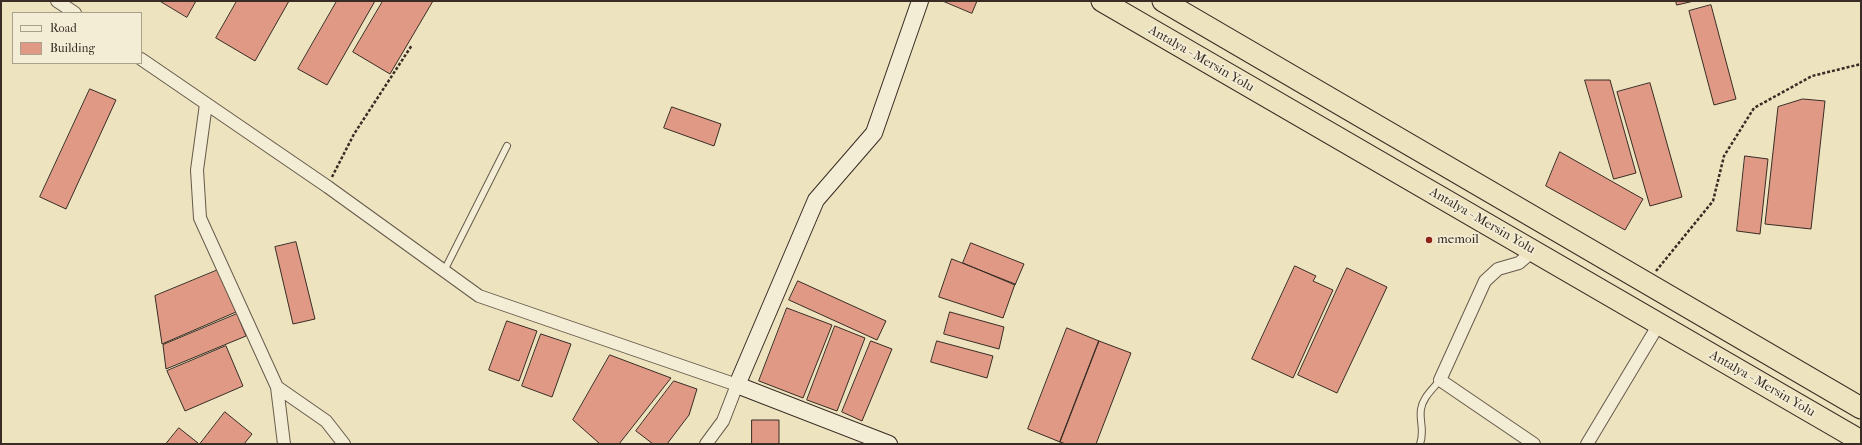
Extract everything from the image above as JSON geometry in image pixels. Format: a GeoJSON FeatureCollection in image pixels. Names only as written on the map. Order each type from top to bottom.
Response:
{"type":"FeatureCollection","features":[{"type":"Feature","properties":{"kind":"highway","name":"Antalya - Mersin Yolu"},"geometry":{"type":"LineString","coordinates":[[1102,1],[1861,441]]}},
{"type":"Feature","properties":{"kind":"highway"},"geometry":{"type":"LineString","coordinates":[[1163,1],[1861,408]]}},
{"type":"Feature","properties":{"kind":"street"},"geometry":{"type":"LineString","coordinates":[[58,1],[74,12]]}},
{"type":"Feature","properties":{"kind":"street"},"geometry":{"type":"LineString","coordinates":[[706,444],[722,421],[816,200],[874,133],[920,1]]}},
{"type":"Feature","properties":{"kind":"street"},"geometry":{"type":"LineString","coordinates":[[142,60],[328,187],[479,296],[737,385],[889,444]]}},
{"type":"Feature","properties":{"kind":"street"},"geometry":{"type":"LineString","coordinates":[[206,104],[197,170],[200,218],[277,387],[284,444]]}},
{"type":"Feature","properties":{"kind":"street"},"geometry":{"type":"LineString","coordinates":[[1533,251],[1519,263],[1498,269],[1485,280],[1440,380],[1534,444]]}},
{"type":"Feature","properties":{"kind":"street"},"geometry":{"type":"LineString","coordinates":[[1587,444],[1659,324]]}},
{"type":"Feature","properties":{"kind":"street"},"geometry":{"type":"LineString","coordinates":[[277,387],[326,422],[344,444]]}},
{"type":"Feature","properties":{"kind":"lane"},"geometry":{"type":"LineString","coordinates":[[444,271],[507,146]]}},
{"type":"Feature","properties":{"kind":"lane"},"geometry":{"type":"LineString","coordinates":[[1420,444],[1423,433],[1421,410],[1423,403],[1440,380]]}},
{"type":"Feature","properties":{"kind":"path"},"geometry":{"type":"LineString","coordinates":[[328,187],[354,134],[412,45]]}},
{"type":"Feature","properties":{"kind":"path"},"geometry":{"type":"LineString","coordinates":[[1647,283],[1713,201],[1724,156],[1754,108],[1812,76],[1861,64]]}},
{"type":"Feature","properties":{"kind":"building"},"geometry":{"type":"Polygon","coordinates":[[[160,1],[196,1],[187,17],[160,1]]]}},
{"type":"Feature","properties":{"kind":"building"},"geometry":{"type":"Polygon","coordinates":[[[237,1],[289,1],[255,61],[216,38],[237,1]]]}},
{"type":"Feature","properties":{"kind":"building"},"geometry":{"type":"Polygon","coordinates":[[[337,1],[375,1],[327,85],[298,69],[337,1]]]}},
{"type":"Feature","properties":{"kind":"building"},"geometry":{"type":"Polygon","coordinates":[[[383,1],[433,1],[390,74],[353,52],[383,1]]]}},
{"type":"Feature","properties":{"kind":"building"},"geometry":{"type":"Polygon","coordinates":[[[943,1],[977,1],[972,13],[943,1]]]}},
{"type":"Feature","properties":{"kind":"building"},"geometry":{"type":"Polygon","coordinates":[[[1676,1],[1694,1],[1677,5],[1676,1]]]}},
{"type":"Feature","properties":{"kind":"building"},"geometry":{"type":"Polygon","coordinates":[[[1711,5],[1736,99],[1714,105],[1689,11],[1711,5]]]}},
{"type":"Feature","properties":{"kind":"building"},"geometry":{"type":"Polygon","coordinates":[[[1585,80],[1610,80],[1636,173],[1614,179],[1585,80]]]}},
{"type":"Feature","properties":{"kind":"building"},"geometry":{"type":"Polygon","coordinates":[[[1650,83],[1682,197],[1650,206],[1617,92],[1650,83]]]}},
{"type":"Feature","properties":{"kind":"building"},"geometry":{"type":"Polygon","coordinates":[[[90,89],[116,100],[66,209],[40,197],[90,89]]]}},
{"type":"Feature","properties":{"kind":"building"},"geometry":{"type":"Polygon","coordinates":[[[1803,99],[1825,101],[1811,229],[1765,224],[1778,107],[1803,99]]]}},
{"type":"Feature","properties":{"kind":"building"},"geometry":{"type":"Polygon","coordinates":[[[672,107],[721,124],[714,146],[664,128],[672,107]]]}},
{"type":"Feature","properties":{"kind":"building"},"geometry":{"type":"Polygon","coordinates":[[[1560,152],[1643,199],[1625,230],[1546,186],[1560,152]]]}},
{"type":"Feature","properties":{"kind":"building"},"geometry":{"type":"Polygon","coordinates":[[[1745,156],[1768,159],[1760,234],[1737,231],[1745,156]]]}},
{"type":"Feature","properties":{"kind":"building"},"geometry":{"type":"Polygon","coordinates":[[[296,242],[315,319],[293,324],[275,247],[296,242]]]}},
{"type":"Feature","properties":{"kind":"building"},"geometry":{"type":"Polygon","coordinates":[[[971,243],[1024,264],[1015,285],[963,263],[971,243]]]}},
{"type":"Feature","properties":{"kind":"building"},"geometry":{"type":"Polygon","coordinates":[[[952,259],[1015,284],[1003,318],[939,297],[952,259]]]}},
{"type":"Feature","properties":{"kind":"building"},"geometry":{"type":"Polygon","coordinates":[[[1295,266],[1316,276],[1313,281],[1333,290],[1293,378],[1252,359],[1295,266]]]}},
{"type":"Feature","properties":{"kind":"building"},"geometry":{"type":"Polygon","coordinates":[[[1347,268],[1387,287],[1337,393],[1298,375],[1347,268]]]}},
{"type":"Feature","properties":{"kind":"building"},"geometry":{"type":"Polygon","coordinates":[[[218,270],[236,312],[162,344],[155,296],[218,270]]]}},
{"type":"Feature","properties":{"kind":"building"},"geometry":{"type":"Polygon","coordinates":[[[798,281],[886,321],[877,340],[789,300],[798,281]]]}},
{"type":"Feature","properties":{"kind":"building"},"geometry":{"type":"Polygon","coordinates":[[[787,308],[832,325],[803,398],[759,381],[787,308]]]}},
{"type":"Feature","properties":{"kind":"building"},"geometry":{"type":"Polygon","coordinates":[[[950,312],[1004,327],[999,349],[944,334],[950,312]]]}},
{"type":"Feature","properties":{"kind":"building"},"geometry":{"type":"Polygon","coordinates":[[[237,314],[246,336],[166,369],[163,345],[237,314]]]}},
{"type":"Feature","properties":{"kind":"building"},"geometry":{"type":"Polygon","coordinates":[[[507,321],[537,331],[519,381],[489,370],[507,321]]]}},
{"type":"Feature","properties":{"kind":"building"},"geometry":{"type":"Polygon","coordinates":[[[835,326],[865,338],[837,411],[807,400],[835,326]]]}},
{"type":"Feature","properties":{"kind":"building"},"geometry":{"type":"Polygon","coordinates":[[[1067,328],[1099,341],[1060,442],[1028,429],[1067,328]]]}},
{"type":"Feature","properties":{"kind":"building"},"geometry":{"type":"Polygon","coordinates":[[[541,334],[571,344],[552,397],[522,386],[541,334]]]}},
{"type":"Feature","properties":{"kind":"building"},"geometry":{"type":"Polygon","coordinates":[[[871,341],[892,349],[862,421],[842,412],[871,341]]]}},
{"type":"Feature","properties":{"kind":"building"},"geometry":{"type":"Polygon","coordinates":[[[937,341],[993,356],[987,378],[931,362],[937,341]]]}},
{"type":"Feature","properties":{"kind":"building"},"geometry":{"type":"Polygon","coordinates":[[[1099,341],[1131,353],[1096,444],[1066,444],[1060,442],[1099,341]]]}},
{"type":"Feature","properties":{"kind":"building"},"geometry":{"type":"Polygon","coordinates":[[[226,346],[243,386],[185,411],[167,371],[226,346]]]}},
{"type":"Feature","properties":{"kind":"building"},"geometry":{"type":"Polygon","coordinates":[[[610,355],[671,378],[619,444],[600,444],[573,420],[610,355]]]}},
{"type":"Feature","properties":{"kind":"building"},"geometry":{"type":"Polygon","coordinates":[[[674,381],[697,389],[689,415],[667,444],[653,444],[636,431],[674,381]]]}},
{"type":"Feature","properties":{"kind":"building"},"geometry":{"type":"Polygon","coordinates":[[[225,412],[252,434],[244,444],[200,444],[225,412]]]}},
{"type":"Feature","properties":{"kind":"building"},"geometry":{"type":"Polygon","coordinates":[[[752,420],[779,420],[779,444],[752,444],[752,420]]]}},
{"type":"Feature","properties":{"kind":"building"},"geometry":{"type":"Polygon","coordinates":[[[179,428],[198,443],[166,444],[179,428]]]}},
{"type":"Feature","properties":{"kind":"place","name":"memoil"},"geometry":{"type":"Point","coordinates":[1429,240]}}]}
